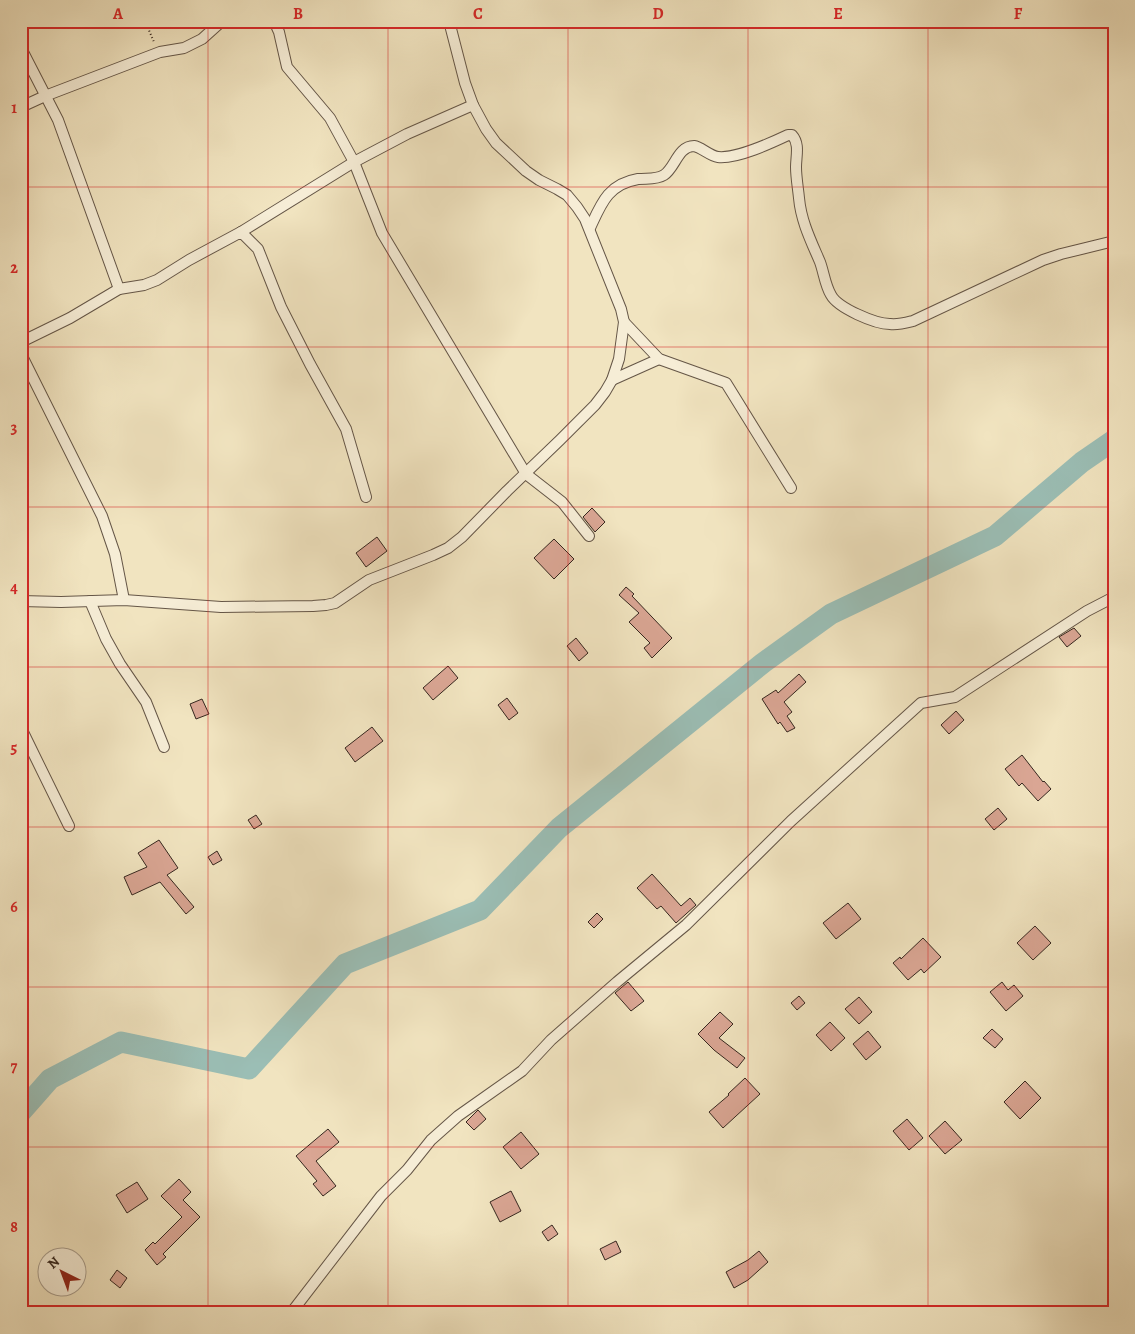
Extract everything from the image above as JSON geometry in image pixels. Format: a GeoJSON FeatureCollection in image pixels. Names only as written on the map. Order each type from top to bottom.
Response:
{"type":"FeatureCollection","features":[{"type":"Feature","properties":{"kind":"street"},"geometry":{"type":"LineString","coordinates":[[21,108],[45,96],[160,52],[184,48],[202,39],[222,21]]}},
{"type":"Feature","properties":{"kind":"street"},"geometry":{"type":"LineString","coordinates":[[274,21],[279,32],[287,66],[330,118],[354,162],[382,233],[526,474],[562,502],[589,536]]}},
{"type":"Feature","properties":{"kind":"street"},"geometry":{"type":"LineString","coordinates":[[21,601],[124,600],[221,607],[313,606],[334,603],[369,580],[448,548],[462,537],[526,474],[595,405],[605,392],[620,359],[624,322],[621,309],[599,257],[590,228],[567,195],[526,171],[496,143],[486,129],[473,105],[465,83],[449,21]]}},
{"type":"Feature","properties":{"kind":"street"},"geometry":{"type":"LineString","coordinates":[[21,48],[58,120],[119,289]]}},
{"type":"Feature","properties":{"kind":"street"},"geometry":{"type":"LineString","coordinates":[[21,342],[70,318],[119,289],[144,285],[158,280],[241,232],[354,162],[407,134],[473,105]]}},
{"type":"Feature","properties":{"kind":"street"},"geometry":{"type":"LineString","coordinates":[[590,228],[604,199],[615,187],[628,180],[652,179],[663,176],[669,171],[679,154],[687,148],[694,146],[717,156],[730,156],[792,135],[796,143],[798,155],[796,166],[799,200],[809,239],[820,262],[827,287],[831,296],[838,304],[864,317],[888,324],[913,321],[1043,260],[1114,241]]}},
{"type":"Feature","properties":{"kind":"street"},"geometry":{"type":"LineString","coordinates":[[241,232],[258,249],[281,307],[346,429],[366,497]]}},
{"type":"Feature","properties":{"kind":"street"},"geometry":{"type":"LineString","coordinates":[[624,322],[659,359],[726,383],[791,488]]}},
{"type":"Feature","properties":{"kind":"street"},"geometry":{"type":"LineString","coordinates":[[21,354],[102,516],[115,554],[124,600]]}},
{"type":"Feature","properties":{"kind":"street"},"geometry":{"type":"LineString","coordinates":[[612,380],[659,359]]}},
{"type":"Feature","properties":{"kind":"street"},"geometry":{"type":"LineString","coordinates":[[291,1313],[381,1196],[407,1170],[431,1140],[458,1116],[522,1071],[550,1040],[686,925],[791,821],[921,703],[954,697],[1087,611],[1114,597]]}},
{"type":"Feature","properties":{"kind":"street"},"geometry":{"type":"LineString","coordinates":[[90,601],[106,639],[120,664],[146,702],[164,746]]}},
{"type":"Feature","properties":{"kind":"street"},"geometry":{"type":"LineString","coordinates":[[22,733],[68,826]]}},
{"type":"Feature","properties":{"kind":"path"},"geometry":{"type":"LineString","coordinates":[[145,21],[160,52]]}},
{"type":"Feature","properties":{"kind":"building"},"geometry":{"type":"Polygon","coordinates":[[[592,508],[605,522],[595,532],[583,517],[592,508]]]}},
{"type":"Feature","properties":{"kind":"building"},"geometry":{"type":"Polygon","coordinates":[[[377,537],[387,551],[366,567],[356,553],[377,537]]]}},
{"type":"Feature","properties":{"kind":"building"},"geometry":{"type":"Polygon","coordinates":[[[554,539],[574,559],[554,579],[534,558],[554,539]]]}},
{"type":"Feature","properties":{"kind":"building"},"geometry":{"type":"Polygon","coordinates":[[[626,587],[634,594],[632,596],[672,638],[652,658],[644,648],[650,643],[629,622],[639,613],[619,595],[626,587]]]}},
{"type":"Feature","properties":{"kind":"building"},"geometry":{"type":"Polygon","coordinates":[[[1074,628],[1081,636],[1067,647],[1059,637],[1074,628]]]}},
{"type":"Feature","properties":{"kind":"building"},"geometry":{"type":"Polygon","coordinates":[[[576,638],[588,653],[579,661],[567,646],[576,638]]]}},
{"type":"Feature","properties":{"kind":"building"},"geometry":{"type":"Polygon","coordinates":[[[448,666],[458,678],[433,700],[423,688],[448,666]]]}},
{"type":"Feature","properties":{"kind":"building"},"geometry":{"type":"Polygon","coordinates":[[[799,674],[806,682],[784,702],[792,712],[787,716],[795,728],[787,732],[780,722],[778,724],[762,699],[776,690],[778,693],[799,674]]]}},
{"type":"Feature","properties":{"kind":"building"},"geometry":{"type":"Polygon","coordinates":[[[507,698],[518,713],[509,720],[498,705],[507,698]]]}},
{"type":"Feature","properties":{"kind":"building"},"geometry":{"type":"Polygon","coordinates":[[[202,699],[209,714],[196,719],[190,704],[202,699]]]}},
{"type":"Feature","properties":{"kind":"building"},"geometry":{"type":"Polygon","coordinates":[[[956,711],[964,720],[949,734],[941,725],[956,711]]]}},
{"type":"Feature","properties":{"kind":"building"},"geometry":{"type":"Polygon","coordinates":[[[372,727],[383,741],[355,762],[345,748],[372,727]]]}},
{"type":"Feature","properties":{"kind":"building"},"geometry":{"type":"Polygon","coordinates":[[[1022,755],[1043,782],[1051,789],[1038,801],[1022,783],[1019,786],[1005,769],[1022,755]]]}},
{"type":"Feature","properties":{"kind":"building"},"geometry":{"type":"Polygon","coordinates":[[[998,808],[1007,819],[994,830],[985,819],[998,808]]]}},
{"type":"Feature","properties":{"kind":"building"},"geometry":{"type":"Polygon","coordinates":[[[256,815],[262,824],[254,829],[248,820],[256,815]]]}},
{"type":"Feature","properties":{"kind":"building"},"geometry":{"type":"Polygon","coordinates":[[[159,840],[178,868],[167,875],[194,907],[186,914],[160,882],[132,895],[124,877],[147,867],[138,853],[159,840]]]}},
{"type":"Feature","properties":{"kind":"building"},"geometry":{"type":"Polygon","coordinates":[[[217,851],[222,860],[213,865],[208,857],[217,851]]]}},
{"type":"Feature","properties":{"kind":"building"},"geometry":{"type":"Polygon","coordinates":[[[652,874],[681,906],[690,898],[696,905],[676,923],[661,906],[657,909],[637,888],[652,874]]]}},
{"type":"Feature","properties":{"kind":"building"},"geometry":{"type":"Polygon","coordinates":[[[848,903],[861,919],[836,939],[823,923],[848,903]]]}},
{"type":"Feature","properties":{"kind":"building"},"geometry":{"type":"Polygon","coordinates":[[[597,913],[603,919],[594,928],[588,922],[597,913]]]}},
{"type":"Feature","properties":{"kind":"building"},"geometry":{"type":"Polygon","coordinates":[[[1035,926],[1051,943],[1033,960],[1017,943],[1035,926]]]}},
{"type":"Feature","properties":{"kind":"building"},"geometry":{"type":"Polygon","coordinates":[[[923,938],[941,957],[924,973],[921,969],[908,980],[893,963],[900,957],[901,959],[923,938]]]}},
{"type":"Feature","properties":{"kind":"building"},"geometry":{"type":"Polygon","coordinates":[[[628,982],[644,1001],[631,1011],[615,993],[628,982]]]}},
{"type":"Feature","properties":{"kind":"building"},"geometry":{"type":"Polygon","coordinates":[[[1002,982],[1008,990],[1014,985],[1023,996],[1006,1011],[990,992],[1002,982]]]}},
{"type":"Feature","properties":{"kind":"building"},"geometry":{"type":"Polygon","coordinates":[[[799,996],[805,1003],[797,1010],[791,1003],[799,996]]]}},
{"type":"Feature","properties":{"kind":"building"},"geometry":{"type":"Polygon","coordinates":[[[859,997],[872,1012],[859,1024],[845,1009],[859,997]]]}},
{"type":"Feature","properties":{"kind":"building"},"geometry":{"type":"Polygon","coordinates":[[[720,1012],[733,1024],[719,1038],[745,1058],[737,1068],[714,1050],[698,1034],[720,1012]]]}},
{"type":"Feature","properties":{"kind":"building"},"geometry":{"type":"Polygon","coordinates":[[[830,1022],[845,1038],[831,1051],[816,1035],[830,1022]]]}},
{"type":"Feature","properties":{"kind":"building"},"geometry":{"type":"Polygon","coordinates":[[[992,1029],[1003,1039],[995,1048],[983,1038],[992,1029]]]}},
{"type":"Feature","properties":{"kind":"building"},"geometry":{"type":"Polygon","coordinates":[[[868,1031],[881,1047],[866,1060],[853,1044],[868,1031]]]}},
{"type":"Feature","properties":{"kind":"building"},"geometry":{"type":"Polygon","coordinates":[[[745,1078],[760,1094],[723,1128],[709,1112],[745,1078]]]}},
{"type":"Feature","properties":{"kind":"building"},"geometry":{"type":"Polygon","coordinates":[[[1025,1081],[1041,1098],[1020,1119],[1004,1102],[1025,1081]]]}},
{"type":"Feature","properties":{"kind":"building"},"geometry":{"type":"Polygon","coordinates":[[[478,1110],[486,1119],[474,1130],[466,1122],[478,1110]]]}},
{"type":"Feature","properties":{"kind":"building"},"geometry":{"type":"Polygon","coordinates":[[[907,1119],[923,1138],[909,1150],[893,1131],[907,1119]]]}},
{"type":"Feature","properties":{"kind":"building"},"geometry":{"type":"Polygon","coordinates":[[[945,1121],[962,1140],[945,1154],[929,1136],[945,1121]]]}},
{"type":"Feature","properties":{"kind":"building"},"geometry":{"type":"Polygon","coordinates":[[[328,1129],[339,1142],[316,1161],[336,1186],[323,1196],[313,1184],[317,1181],[296,1156],[328,1129]]]}},
{"type":"Feature","properties":{"kind":"building"},"geometry":{"type":"Polygon","coordinates":[[[521,1132],[539,1154],[521,1169],[503,1147],[521,1132]]]}},
{"type":"Feature","properties":{"kind":"building"},"geometry":{"type":"Polygon","coordinates":[[[179,1179],[191,1192],[183,1200],[200,1217],[163,1254],[166,1257],[157,1265],[145,1250],[153,1242],[155,1244],[182,1217],[161,1196],[179,1179]]]}},
{"type":"Feature","properties":{"kind":"building"},"geometry":{"type":"Polygon","coordinates":[[[137,1182],[148,1199],[127,1213],[116,1195],[137,1182]]]}},
{"type":"Feature","properties":{"kind":"building"},"geometry":{"type":"Polygon","coordinates":[[[511,1191],[521,1211],[500,1222],[490,1202],[511,1191]]]}},
{"type":"Feature","properties":{"kind":"building"},"geometry":{"type":"Polygon","coordinates":[[[552,1225],[558,1234],[548,1241],[542,1232],[552,1225]]]}},
{"type":"Feature","properties":{"kind":"building"},"geometry":{"type":"Polygon","coordinates":[[[616,1241],[621,1252],[605,1260],[600,1249],[616,1241]]]}},
{"type":"Feature","properties":{"kind":"building"},"geometry":{"type":"Polygon","coordinates":[[[759,1251],[768,1262],[748,1280],[734,1288],[726,1272],[748,1260],[759,1251]]]}},
{"type":"Feature","properties":{"kind":"building"},"geometry":{"type":"Polygon","coordinates":[[[117,1270],[127,1278],[120,1288],[110,1280],[117,1270]]]}},
{"type":"Feature","properties":{"kind":"waterway"},"geometry":{"type":"LineString","coordinates":[[21,1112],[50,1079],[121,1042],[249,1069],[345,964],[480,910],[559,828],[763,663],[831,614],[995,536],[1082,462],[1114,440]]}}]}
